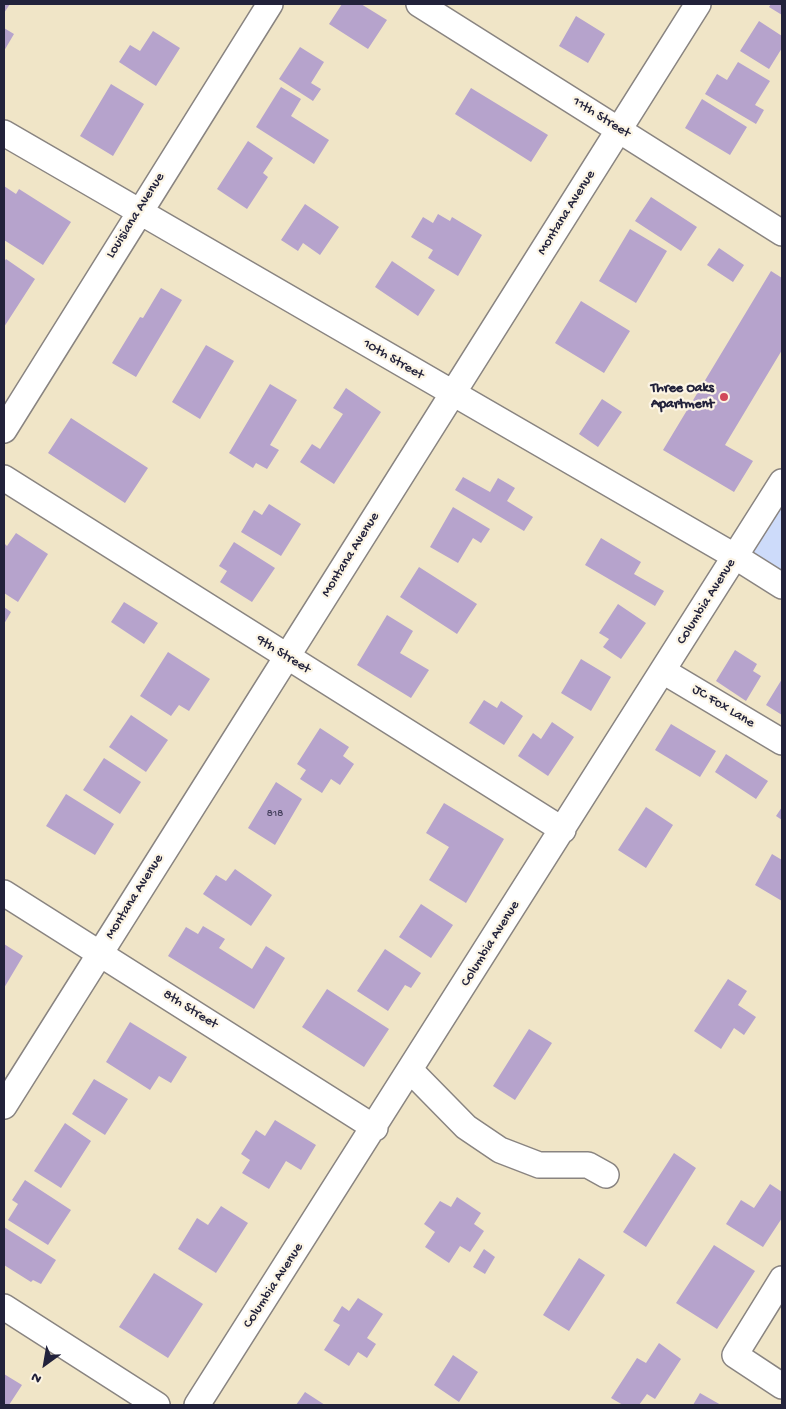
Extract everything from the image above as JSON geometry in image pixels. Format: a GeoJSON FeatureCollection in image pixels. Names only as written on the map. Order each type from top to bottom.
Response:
{"type":"FeatureCollection","features":[{"type":"Feature","properties":{"kind":"street","name":"Louisiana Avenue"},"geometry":{"type":"LineString","coordinates":[[4,430],[270,4]]}},
{"type":"Feature","properties":{"kind":"street","name":"11th Street"},"geometry":{"type":"LineString","coordinates":[[419,4],[620,129],[782,233]]}},
{"type":"Feature","properties":{"kind":"street","name":"Montana Avenue"},"geometry":{"type":"LineString","coordinates":[[4,1106],[698,4]]}},
{"type":"Feature","properties":{"kind":"street","name":"10th Street"},"geometry":{"type":"LineString","coordinates":[[4,133],[452,394],[736,556],[782,586]]}},
{"type":"Feature","properties":{"kind":"street","name":"9th Street"},"geometry":{"type":"LineString","coordinates":[[4,478],[563,830]]}},
{"type":"Feature","properties":{"kind":"street","name":"Columbia Avenue"},"geometry":{"type":"LineString","coordinates":[[197,1405],[375,1128],[782,482]]}},
{"type":"Feature","properties":{"kind":"street","name":"JC Fox Lane"},"geometry":{"type":"LineString","coordinates":[[663,671],[782,742]]}},
{"type":"Feature","properties":{"kind":"street","name":"8th Street"},"geometry":{"type":"LineString","coordinates":[[4,893],[375,1128]]}},
{"type":"Feature","properties":{"kind":"street"},"geometry":{"type":"LineString","coordinates":[[410,1072],[466,1126],[500,1150],[539,1165],[588,1165],[606,1175]]}},
{"type":"Feature","properties":{"kind":"street"},"geometry":{"type":"LineString","coordinates":[[782,1279],[735,1355],[782,1386]]}},
{"type":"Feature","properties":{"kind":"street"},"geometry":{"type":"LineString","coordinates":[[4,1307],[157,1405]]}},
{"type":"Feature","properties":{"kind":"shaded area"},"geometry":{"type":"Polygon","coordinates":[[[782,504],[782,572],[752,552],[782,504]]]}},
{"type":"Feature","properties":{"kind":"building"},"geometry":{"type":"Polygon","coordinates":[[[4,4],[10,4],[4,13],[4,4]]]}},
{"type":"Feature","properties":{"kind":"building"},"geometry":{"type":"Polygon","coordinates":[[[342,4],[361,4],[387,20],[368,49],[329,24],[342,4]]]}},
{"type":"Feature","properties":{"kind":"building"},"geometry":{"type":"Polygon","coordinates":[[[771,4],[782,4],[782,15],[769,7],[771,4]]]}},
{"type":"Feature","properties":{"kind":"building"},"geometry":{"type":"Polygon","coordinates":[[[576,16],[605,34],[588,63],[559,46],[576,16]]]}},
{"type":"Feature","properties":{"kind":"building"},"geometry":{"type":"Polygon","coordinates":[[[759,21],[782,36],[782,48],[769,69],[740,51],[759,21]]]}},
{"type":"Feature","properties":{"kind":"building"},"geometry":{"type":"Polygon","coordinates":[[[4,28],[14,34],[4,51],[4,28]]]}},
{"type":"Feature","properties":{"kind":"building"},"geometry":{"type":"Polygon","coordinates":[[[153,31],[180,48],[156,86],[119,62],[130,45],[140,51],[153,31]]]}},
{"type":"Feature","properties":{"kind":"building"},"geometry":{"type":"Polygon","coordinates":[[[300,47],[324,62],[311,83],[321,89],[313,101],[279,79],[300,47]]]}},
{"type":"Feature","properties":{"kind":"building"},"geometry":{"type":"Polygon","coordinates":[[[738,62],[770,81],[755,105],[764,110],[756,124],[705,94],[717,74],[727,80],[738,62]]]}},
{"type":"Feature","properties":{"kind":"building"},"geometry":{"type":"Polygon","coordinates":[[[111,84],[144,104],[113,156],[80,136],[111,84]]]}},
{"type":"Feature","properties":{"kind":"building"},"geometry":{"type":"Polygon","coordinates":[[[281,87],[301,99],[291,116],[329,140],[314,164],[256,127],[281,87]]]}},
{"type":"Feature","properties":{"kind":"building"},"geometry":{"type":"Polygon","coordinates":[[[471,88],[548,135],[531,162],[455,114],[471,88]]]}},
{"type":"Feature","properties":{"kind":"building"},"geometry":{"type":"Polygon","coordinates":[[[702,99],[747,127],[730,155],[685,128],[702,99]]]}},
{"type":"Feature","properties":{"kind":"building"},"geometry":{"type":"Polygon","coordinates":[[[248,141],[273,158],[263,173],[268,177],[247,209],[217,189],[248,141]]]}},
{"type":"Feature","properties":{"kind":"building"},"geometry":{"type":"Polygon","coordinates":[[[4,186],[16,194],[19,189],[71,222],[43,265],[4,240],[4,186]]]}},
{"type":"Feature","properties":{"kind":"building"},"geometry":{"type":"Polygon","coordinates":[[[651,197],[697,227],[681,251],[635,221],[651,197]]]}},
{"type":"Feature","properties":{"kind":"building"},"geometry":{"type":"Polygon","coordinates":[[[305,204],[339,227],[320,255],[303,243],[298,251],[281,240],[305,204]]]}},
{"type":"Feature","properties":{"kind":"building"},"geometry":{"type":"Polygon","coordinates":[[[438,214],[450,221],[452,217],[482,235],[458,276],[428,258],[433,250],[411,237],[423,217],[433,223],[438,214]]]}},
{"type":"Feature","properties":{"kind":"building"},"geometry":{"type":"Polygon","coordinates":[[[630,229],[667,251],[636,303],[599,281],[630,229]]]}},
{"type":"Feature","properties":{"kind":"building"},"geometry":{"type":"Polygon","coordinates":[[[719,248],[744,265],[733,282],[707,265],[719,248]]]}},
{"type":"Feature","properties":{"kind":"building"},"geometry":{"type":"Polygon","coordinates":[[[6,259],[35,279],[4,327],[4,262],[6,259]]]}},
{"type":"Feature","properties":{"kind":"building"},"geometry":{"type":"Polygon","coordinates":[[[392,261],[435,290],[418,316],[375,287],[392,261]]]}},
{"type":"Feature","properties":{"kind":"building","name":"Three Oaks Apartment"},"geometry":{"type":"Polygon","coordinates":[[[771,271],[782,278],[782,350],[725,445],[753,461],[734,492],[663,450],[771,271]]]}},
{"type":"Feature","properties":{"kind":"building"},"geometry":{"type":"Polygon","coordinates":[[[161,288],[182,300],[136,377],[112,363],[140,317],[143,318],[161,288]]]}},
{"type":"Feature","properties":{"kind":"building"},"geometry":{"type":"Polygon","coordinates":[[[581,301],[630,331],[604,373],[555,343],[581,301]]]}},
{"type":"Feature","properties":{"kind":"building"},"geometry":{"type":"Polygon","coordinates":[[[206,345],[234,361],[200,419],[172,402],[206,345]]]}},
{"type":"Feature","properties":{"kind":"building"},"geometry":{"type":"Polygon","coordinates":[[[270,384],[297,400],[270,445],[279,450],[267,469],[256,463],[253,468],[229,453],[270,384]]]}},
{"type":"Feature","properties":{"kind":"building"},"geometry":{"type":"Polygon","coordinates":[[[346,388],[381,412],[334,484],[300,462],[312,444],[320,449],[343,414],[333,408],[346,388]]]}},
{"type":"Feature","properties":{"kind":"building"},"geometry":{"type":"Polygon","coordinates":[[[602,399],[622,412],[598,447],[579,434],[602,399]]]}},
{"type":"Feature","properties":{"kind":"building"},"geometry":{"type":"Polygon","coordinates":[[[71,418],[148,468],[125,503],[48,453],[71,418]]]}},
{"type":"Feature","properties":{"kind":"building"},"geometry":{"type":"Polygon","coordinates":[[[463,477],[490,492],[498,478],[515,488],[507,501],[533,517],[524,531],[455,490],[463,477]]]}},
{"type":"Feature","properties":{"kind":"building"},"geometry":{"type":"Polygon","coordinates":[[[269,504],[301,524],[281,556],[241,532],[254,510],[262,515],[269,504]]]}},
{"type":"Feature","properties":{"kind":"building"},"geometry":{"type":"Polygon","coordinates":[[[453,507],[490,529],[481,543],[473,538],[458,563],[430,547],[453,507]]]}},
{"type":"Feature","properties":{"kind":"building"},"geometry":{"type":"Polygon","coordinates":[[[16,533],[48,554],[18,602],[4,593],[4,543],[7,546],[16,533]]]}},
{"type":"Feature","properties":{"kind":"building"},"geometry":{"type":"Polygon","coordinates":[[[601,538],[641,562],[634,574],[664,591],[655,606],[585,565],[601,538]]]}},
{"type":"Feature","properties":{"kind":"building"},"geometry":{"type":"Polygon","coordinates":[[[234,542],[275,568],[252,602],[220,582],[227,571],[219,566],[234,542]]]}},
{"type":"Feature","properties":{"kind":"building"},"geometry":{"type":"Polygon","coordinates":[[[419,567],[477,604],[457,634],[400,597],[419,567]]]}},
{"type":"Feature","properties":{"kind":"building"},"geometry":{"type":"Polygon","coordinates":[[[124,602],[158,623],[144,644],[111,622],[124,602]]]}},
{"type":"Feature","properties":{"kind":"building"},"geometry":{"type":"Polygon","coordinates":[[[618,604],[646,623],[621,659],[603,647],[609,639],[599,633],[618,604]]]}},
{"type":"Feature","properties":{"kind":"building"},"geometry":{"type":"Polygon","coordinates":[[[4,607],[11,612],[4,624],[4,607]]]}},
{"type":"Feature","properties":{"kind":"building"},"geometry":{"type":"Polygon","coordinates":[[[387,615],[413,631],[400,653],[429,670],[411,698],[357,665],[387,615]]]}},
{"type":"Feature","properties":{"kind":"building"},"geometry":{"type":"Polygon","coordinates":[[[735,650],[757,664],[753,671],[761,676],[746,701],[716,681],[735,650]]]}},
{"type":"Feature","properties":{"kind":"building"},"geometry":{"type":"Polygon","coordinates":[[[168,652],[210,679],[189,711],[179,705],[171,716],[140,696],[168,652]]]}},
{"type":"Feature","properties":{"kind":"building"},"geometry":{"type":"Polygon","coordinates":[[[581,659],[611,677],[591,711],[561,693],[581,659]]]}},
{"type":"Feature","properties":{"kind":"building"},"geometry":{"type":"Polygon","coordinates":[[[782,679],[782,715],[766,705],[782,679]]]}},
{"type":"Feature","properties":{"kind":"building"},"geometry":{"type":"Polygon","coordinates":[[[484,700],[497,708],[501,701],[523,716],[504,745],[469,723],[484,700]]]}},
{"type":"Feature","properties":{"kind":"building"},"geometry":{"type":"Polygon","coordinates":[[[131,715],[168,740],[146,772],[109,747],[131,715]]]}},
{"type":"Feature","properties":{"kind":"building"},"geometry":{"type":"Polygon","coordinates":[[[552,722],[574,737],[548,776],[518,756],[533,733],[541,739],[552,722]]]}},
{"type":"Feature","properties":{"kind":"building"},"geometry":{"type":"Polygon","coordinates":[[[671,724],[716,751],[700,777],[655,750],[671,724]]]}},
{"type":"Feature","properties":{"kind":"building"},"geometry":{"type":"Polygon","coordinates":[[[320,728],[349,747],[343,756],[354,764],[340,785],[331,779],[322,793],[300,779],[306,770],[297,764],[320,728]]]}},
{"type":"Feature","properties":{"kind":"building"},"geometry":{"type":"Polygon","coordinates":[[[726,754],[768,781],[756,799],[715,772],[726,754]]]}},
{"type":"Feature","properties":{"kind":"building"},"geometry":{"type":"Polygon","coordinates":[[[104,758],[141,782],[120,814],[83,790],[104,758]]]}},
{"type":"Feature","properties":{"kind":"building"},"geometry":{"type":"Polygon","coordinates":[[[276,782],[302,799],[275,845],[248,828],[276,782]]]}},
{"type":"Feature","properties":{"kind":"building"},"geometry":{"type":"Polygon","coordinates":[[[66,794],[114,824],[95,855],[46,826],[66,794]]]}},
{"type":"Feature","properties":{"kind":"building"},"geometry":{"type":"Polygon","coordinates":[[[444,803],[504,839],[466,903],[429,880],[449,847],[426,833],[444,803]]]}},
{"type":"Feature","properties":{"kind":"building"},"geometry":{"type":"Polygon","coordinates":[[[646,807],[673,825],[646,868],[618,850],[646,807]]]}},
{"type":"Feature","properties":{"kind":"building"},"geometry":{"type":"Polygon","coordinates":[[[782,807],[782,820],[776,816],[782,807]]]}},
{"type":"Feature","properties":{"kind":"building"},"geometry":{"type":"Polygon","coordinates":[[[772,854],[782,860],[782,901],[755,885],[772,854]]]}},
{"type":"Feature","properties":{"kind":"building"},"geometry":{"type":"Polygon","coordinates":[[[235,869],[272,895],[251,926],[203,894],[216,875],[226,881],[235,869]]]}},
{"type":"Feature","properties":{"kind":"building"},"geometry":{"type":"Polygon","coordinates":[[[421,904],[453,925],[431,958],[399,937],[421,904]]]}},
{"type":"Feature","properties":{"kind":"building"},"geometry":{"type":"Polygon","coordinates":[[[203,926],[225,939],[219,948],[252,969],[266,946],[285,958],[254,1009],[168,956],[186,927],[198,934],[203,926]]]}},
{"type":"Feature","properties":{"kind":"building"},"geometry":{"type":"Polygon","coordinates":[[[4,944],[23,956],[4,988],[4,944]]]}},
{"type":"Feature","properties":{"kind":"building"},"geometry":{"type":"Polygon","coordinates":[[[385,949],[421,973],[411,988],[405,985],[388,1011],[357,991],[385,949]]]}},
{"type":"Feature","properties":{"kind":"building"},"geometry":{"type":"Polygon","coordinates":[[[728,979],[747,991],[738,1005],[756,1017],[744,1035],[734,1028],[721,1049],[694,1031],[728,979]]]}},
{"type":"Feature","properties":{"kind":"building"},"geometry":{"type":"Polygon","coordinates":[[[327,989],[389,1029],[364,1067],[302,1027],[327,989]]]}},
{"type":"Feature","properties":{"kind":"building"},"geometry":{"type":"Polygon","coordinates":[[[130,1022],[187,1057],[171,1083],[159,1076],[150,1090],[106,1062],[130,1022]]]}},
{"type":"Feature","properties":{"kind":"building"},"geometry":{"type":"Polygon","coordinates":[[[529,1029],[552,1043],[515,1100],[493,1086],[529,1029]]]}},
{"type":"Feature","properties":{"kind":"building"},"geometry":{"type":"Polygon","coordinates":[[[94,1079],[128,1099],[105,1135],[72,1114],[94,1079]]]}},
{"type":"Feature","properties":{"kind":"building"},"geometry":{"type":"Polygon","coordinates":[[[275,1120],[316,1145],[301,1170],[286,1161],[269,1189],[242,1173],[250,1160],[241,1154],[256,1130],[265,1136],[275,1120]]]}},
{"type":"Feature","properties":{"kind":"building"},"geometry":{"type":"Polygon","coordinates":[[[65,1123],[91,1141],[61,1188],[34,1171],[65,1123]]]}},
{"type":"Feature","properties":{"kind":"building"},"geometry":{"type":"Polygon","coordinates":[[[674,1153],[696,1168],[646,1247],[623,1232],[674,1153]]]}},
{"type":"Feature","properties":{"kind":"building"},"geometry":{"type":"Polygon","coordinates":[[[25,1180],[71,1210],[48,1245],[8,1220],[18,1204],[12,1200],[25,1180]]]}},
{"type":"Feature","properties":{"kind":"building"},"geometry":{"type":"Polygon","coordinates":[[[770,1184],[782,1192],[782,1218],[763,1247],[726,1224],[741,1200],[754,1208],[770,1184]]]}},
{"type":"Feature","properties":{"kind":"building"},"geometry":{"type":"Polygon","coordinates":[[[457,1197],[481,1213],[474,1224],[484,1231],[470,1252],[460,1246],[449,1263],[425,1247],[435,1232],[424,1224],[440,1201],[451,1207],[457,1197]]]}},
{"type":"Feature","properties":{"kind":"building"},"geometry":{"type":"Polygon","coordinates":[[[221,1206],[248,1223],[216,1273],[178,1249],[197,1218],[208,1225],[221,1206]]]}},
{"type":"Feature","properties":{"kind":"building"},"geometry":{"type":"Polygon","coordinates":[[[4,1227],[56,1260],[41,1284],[33,1280],[31,1282],[4,1265],[4,1227]]]}},
{"type":"Feature","properties":{"kind":"building"},"geometry":{"type":"Polygon","coordinates":[[[714,1245],[755,1271],[717,1329],[676,1303],[714,1245]]]}},
{"type":"Feature","properties":{"kind":"building"},"geometry":{"type":"Polygon","coordinates":[[[484,1249],[495,1257],[485,1274],[473,1267],[484,1249]]]}},
{"type":"Feature","properties":{"kind":"building"},"geometry":{"type":"Polygon","coordinates":[[[579,1258],[605,1275],[569,1331],[543,1315],[579,1258]]]}},
{"type":"Feature","properties":{"kind":"building"},"geometry":{"type":"Polygon","coordinates":[[[154,1273],[203,1304],[168,1358],[119,1327],[154,1273]]]}},
{"type":"Feature","properties":{"kind":"building"},"geometry":{"type":"Polygon","coordinates":[[[358,1298],[383,1314],[367,1338],[376,1344],[367,1358],[358,1352],[349,1366],[324,1350],[340,1325],[333,1321],[342,1306],[349,1311],[358,1298]]]}},
{"type":"Feature","properties":{"kind":"building"},"geometry":{"type":"Polygon","coordinates":[[[659,1343],[681,1359],[655,1399],[647,1394],[639,1405],[623,1405],[611,1398],[637,1358],[646,1363],[659,1343]]]}},
{"type":"Feature","properties":{"kind":"building"},"geometry":{"type":"Polygon","coordinates":[[[453,1355],[478,1372],[459,1402],[434,1385],[453,1355]]]}},
{"type":"Feature","properties":{"kind":"building"},"geometry":{"type":"Polygon","coordinates":[[[4,1374],[22,1385],[9,1405],[4,1405],[4,1374]]]}},
{"type":"Feature","properties":{"kind":"building"},"geometry":{"type":"Polygon","coordinates":[[[305,1392],[325,1405],[296,1405],[305,1392]]]}},
{"type":"Feature","properties":{"kind":"building"},"geometry":{"type":"Polygon","coordinates":[[[700,1393],[721,1405],[693,1405],[700,1393]]]}},
{"type":"Feature","properties":{"kind":"place","name":"Three Oaks Apartment"},"geometry":{"type":"Point","coordinates":[724,397]}}]}
